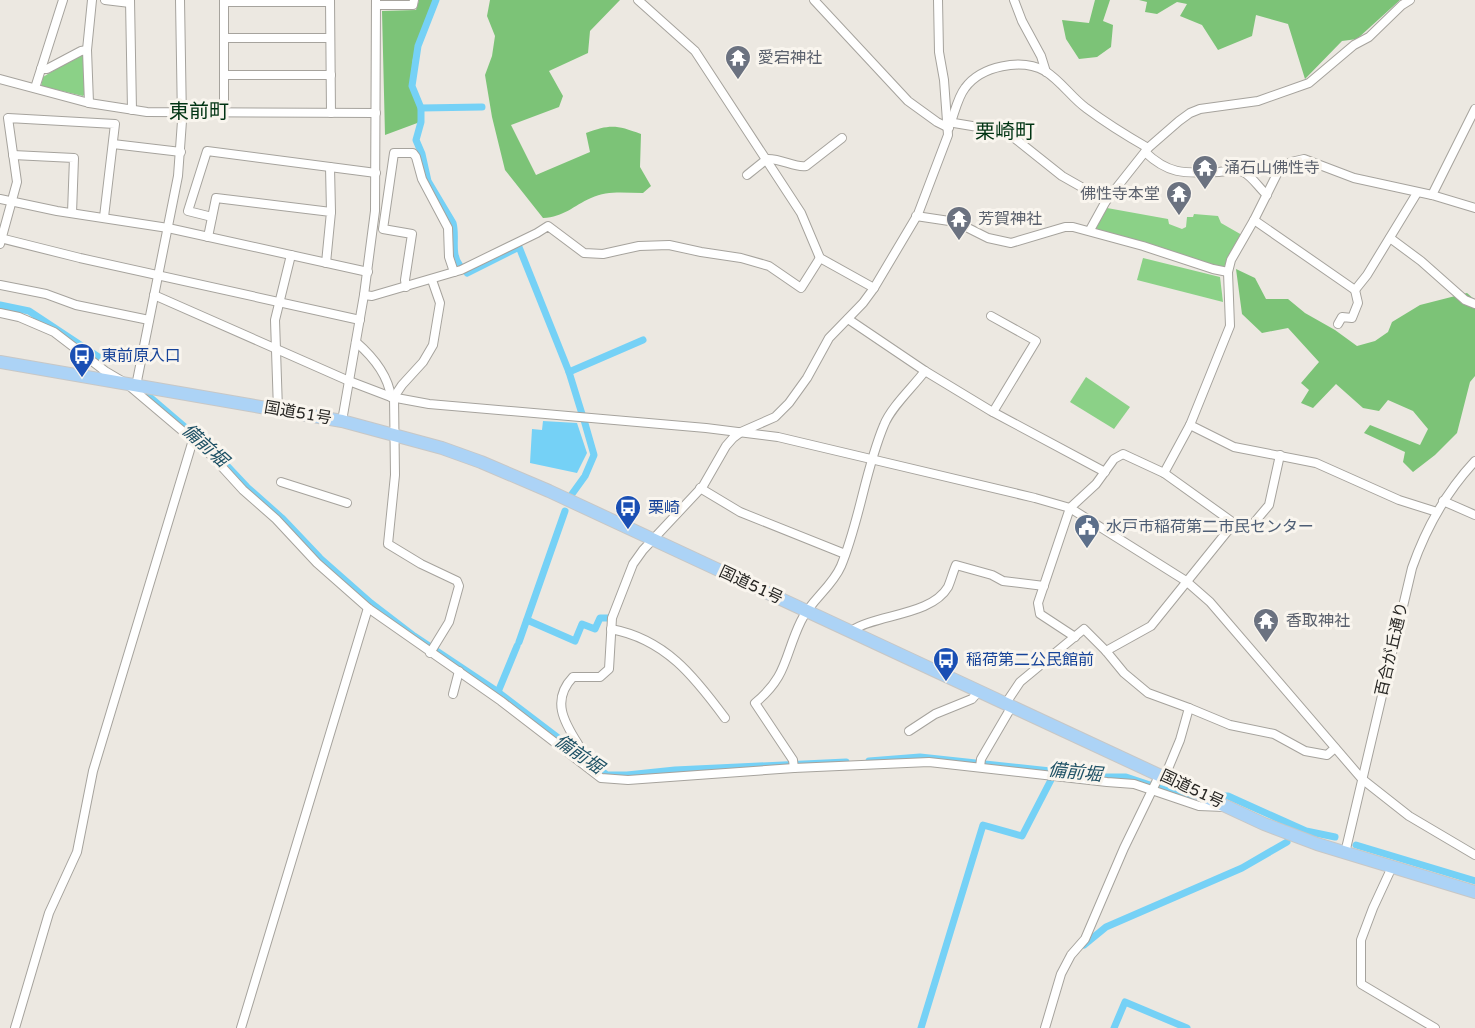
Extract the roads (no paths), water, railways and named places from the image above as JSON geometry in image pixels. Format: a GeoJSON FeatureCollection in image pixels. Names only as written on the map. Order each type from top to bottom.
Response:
{"type":"FeatureCollection","features":[{"type":"Feature","properties":{"kind":"highway","name":"国道51号"},"geometry":{"type":"LineString","coordinates":[[0,362],[342,421],[442,448],[496,468],[1009,704],[1157,783],[1230,807],[1264,824],[1317,844],[1475,892]]}},
{"type":"Feature","properties":{"kind":"street"},"geometry":{"type":"LineString","coordinates":[[35,88],[63,0]]}},
{"type":"Feature","properties":{"kind":"street"},"geometry":{"type":"LineString","coordinates":[[89,102],[87,50],[92,0]]}},
{"type":"Feature","properties":{"kind":"street"},"geometry":{"type":"LineString","coordinates":[[105,0],[130,2],[132,110]]}},
{"type":"Feature","properties":{"kind":"street"},"geometry":{"type":"LineString","coordinates":[[132,385],[149,320],[174,199],[181,152],[180,0]]}},
{"type":"Feature","properties":{"kind":"street"},"geometry":{"type":"LineString","coordinates":[[342,421],[368,272],[374,222],[376,3],[413,5],[414,0]]}},
{"type":"Feature","properties":{"kind":"street"},"geometry":{"type":"LineString","coordinates":[[638,0],[695,51],[801,213],[820,258],[874,288]]}},
{"type":"Feature","properties":{"kind":"street"},"geometry":{"type":"LineString","coordinates":[[814,0],[908,101],[929,117],[949,124],[990,129],[1013,137],[1062,176],[1106,201]]}},
{"type":"Feature","properties":{"kind":"street"},"geometry":{"type":"LineString","coordinates":[[938,0],[939,52],[949,124]]}},
{"type":"Feature","properties":{"kind":"street"},"geometry":{"type":"LineString","coordinates":[[1014,0],[1022,21],[1041,56],[1046,72]]}},
{"type":"Feature","properties":{"kind":"street"},"geometry":{"type":"LineString","coordinates":[[1090,230],[1106,201],[1147,150],[1190,113],[1200,109],[1258,101],[1309,83],[1354,45],[1369,37],[1410,0]]}},
{"type":"Feature","properties":{"kind":"street"},"geometry":{"type":"LineString","coordinates":[[224,113],[224,1],[330,1],[331,113]]}},
{"type":"Feature","properties":{"kind":"street"},"geometry":{"type":"LineString","coordinates":[[224,38],[330,38]]}},
{"type":"Feature","properties":{"kind":"street"},"geometry":{"type":"LineString","coordinates":[[41,69],[47,69],[87,50]]}},
{"type":"Feature","properties":{"kind":"street"},"geometry":{"type":"LineString","coordinates":[[574,751],[578,744],[564,722],[562,697],[568,682],[573,677],[600,677],[609,669],[611,629],[621,592],[633,564],[652,539],[700,488],[726,446],[741,432],[775,417],[789,403],[807,378],[829,338],[874,288],[916,216],[964,88],[992,69],[1013,65],[1038,69],[1046,72],[1084,107],[1147,150],[1159,165],[1179,171],[1239,171],[1248,176],[1267,195]]}},
{"type":"Feature","properties":{"kind":"street"},"geometry":{"type":"LineString","coordinates":[[224,75],[331,75]]}},
{"type":"Feature","properties":{"kind":"street"},"geometry":{"type":"LineString","coordinates":[[0,79],[89,102],[132,110],[224,113],[376,113]]}},
{"type":"Feature","properties":{"kind":"street"},"geometry":{"type":"LineString","coordinates":[[1432,195],[1475,110]]}},
{"type":"Feature","properties":{"kind":"street"},"geometry":{"type":"LineString","coordinates":[[0,244],[17,182],[4,117],[115,124],[104,217]]}},
{"type":"Feature","properties":{"kind":"street"},"geometry":{"type":"LineString","coordinates":[[747,175],[767,159],[779,159],[801,167],[806,166],[842,138]]}},
{"type":"Feature","properties":{"kind":"street"},"geometry":{"type":"LineString","coordinates":[[113,144],[181,152]]}},
{"type":"Feature","properties":{"kind":"street"},"geometry":{"type":"LineString","coordinates":[[212,217],[188,211],[207,151],[376,173]]}},
{"type":"Feature","properties":{"kind":"street"},"geometry":{"type":"LineString","coordinates":[[406,287],[412,234],[383,229],[394,153],[413,153],[416,157],[422,179],[448,228],[449,257],[454,272]]}},
{"type":"Feature","properties":{"kind":"street"},"geometry":{"type":"LineString","coordinates":[[13,155],[74,158],[72,213]]}},
{"type":"Feature","properties":{"kind":"street"},"geometry":{"type":"LineString","coordinates":[[1164,472],[1190,425],[1230,326],[1228,272],[1230,260],[1284,166],[1304,159],[1354,178],[1432,195],[1475,208]]}},
{"type":"Feature","properties":{"kind":"street"},"geometry":{"type":"LineString","coordinates":[[326,263],[331,212],[330,167]]}},
{"type":"Feature","properties":{"kind":"street"},"geometry":{"type":"LineString","coordinates":[[1355,290],[1417,193]]}},
{"type":"Feature","properties":{"kind":"street"},"geometry":{"type":"LineString","coordinates":[[208,237],[216,198],[331,212]]}},
{"type":"Feature","properties":{"kind":"street"},"geometry":{"type":"LineString","coordinates":[[0,199],[168,228],[368,272]]}},
{"type":"Feature","properties":{"kind":"street"},"geometry":{"type":"LineString","coordinates":[[916,216],[956,222],[988,238],[1011,243],[1065,227],[1090,230],[1228,272]]}},
{"type":"Feature","properties":{"kind":"street"},"geometry":{"type":"LineString","coordinates":[[1254,220],[1355,290],[1358,303],[1352,318],[1342,317],[1338,324]]}},
{"type":"Feature","properties":{"kind":"street"},"geometry":{"type":"LineString","coordinates":[[364,295],[372,296],[454,272],[548,226],[584,253],[603,254],[639,246],[669,246],[760,263],[769,266],[801,288],[820,258]]}},
{"type":"Feature","properties":{"kind":"street"},"geometry":{"type":"LineString","coordinates":[[0,238],[360,320]]}},
{"type":"Feature","properties":{"kind":"street"},"geometry":{"type":"LineString","coordinates":[[1390,238],[1421,261],[1465,300],[1475,304]]}},
{"type":"Feature","properties":{"kind":"street"},"geometry":{"type":"LineString","coordinates":[[278,410],[275,320],[291,255]]}},
{"type":"Feature","properties":{"kind":"street"},"geometry":{"type":"LineString","coordinates":[[392,397],[423,362],[433,345],[440,303],[432,280]]}},
{"type":"Feature","properties":{"kind":"street"},"geometry":{"type":"LineString","coordinates":[[0,285],[46,294],[76,305],[149,320]]}},
{"type":"Feature","properties":{"kind":"street"},"geometry":{"type":"LineString","coordinates":[[154,295],[349,381],[392,397],[429,404],[778,437],[1070,508],[1186,581],[1226,618],[1362,778],[1402,811],[1475,855]]}},
{"type":"Feature","properties":{"kind":"street"},"geometry":{"type":"LineString","coordinates":[[0,313],[18,317],[54,332],[105,370],[132,385],[212,456],[317,563],[368,608],[432,650],[574,751],[601,778],[606,780],[794,765],[929,762],[980,764],[1107,782],[1157,783],[1199,806],[1230,807]]}},
{"type":"Feature","properties":{"kind":"street"},"geometry":{"type":"LineString","coordinates":[[991,316],[1036,341],[993,412]]}},
{"type":"Feature","properties":{"kind":"street"},"geometry":{"type":"LineString","coordinates":[[848,319],[925,371],[993,412],[1105,472]]}},
{"type":"Feature","properties":{"kind":"street"},"geometry":{"type":"LineString","coordinates":[[356,342],[376,363],[387,381],[392,397],[394,476],[388,544],[412,559],[457,581],[459,586],[449,622],[432,650]]}},
{"type":"Feature","properties":{"kind":"street"},"geometry":{"type":"LineString","coordinates":[[794,765],[755,703],[766,694],[783,670],[800,622],[840,568],[884,424],[925,371]]}},
{"type":"Feature","properties":{"kind":"street"},"geometry":{"type":"LineString","coordinates":[[1190,425],[1234,447],[1316,463],[1399,500],[1437,512]]}},
{"type":"Feature","properties":{"kind":"street"},"geometry":{"type":"LineString","coordinates":[[15,1028],[49,913],[77,852],[93,771],[193,440]]}},
{"type":"Feature","properties":{"kind":"street"},"geometry":{"type":"LineString","coordinates":[[1075,637],[1040,614],[1038,603],[1070,508],[1096,484],[1114,459],[1123,454],[1164,472],[1230,521],[1230,528],[1151,626],[1106,651]]}},
{"type":"Feature","properties":{"kind":"street"},"geometry":{"type":"LineString","coordinates":[[1230,528],[1253,524],[1265,511],[1269,505],[1280,455]]}},
{"type":"Feature","properties":{"kind":"street","name":"百合が丘通り"},"geometry":{"type":"LineString","coordinates":[[1345,852],[1407,586],[1423,539],[1437,512],[1475,461]]}},
{"type":"Feature","properties":{"kind":"street"},"geometry":{"type":"LineString","coordinates":[[281,482],[347,503]]}},
{"type":"Feature","properties":{"kind":"street"},"geometry":{"type":"LineString","coordinates":[[700,488],[740,512],[845,554]]}},
{"type":"Feature","properties":{"kind":"street"},"geometry":{"type":"LineString","coordinates":[[1443,501],[1475,515]]}},
{"type":"Feature","properties":{"kind":"street"},"geometry":{"type":"LineString","coordinates":[[851,631],[860,625],[908,612],[935,599],[947,588],[956,565],[992,575],[1003,581],[1044,586]]}},
{"type":"Feature","properties":{"kind":"street"},"geometry":{"type":"LineString","coordinates":[[241,1028],[368,608]]}},
{"type":"Feature","properties":{"kind":"street"},"geometry":{"type":"LineString","coordinates":[[980,764],[1020,682],[1084,628],[1124,673],[1148,693],[1230,725],[1274,734],[1305,751],[1327,755],[1335,748]]}},
{"type":"Feature","properties":{"kind":"street"},"geometry":{"type":"LineString","coordinates":[[611,629],[633,633],[662,649],[699,682],[725,718]]}},
{"type":"Feature","properties":{"kind":"street"},"geometry":{"type":"LineString","coordinates":[[453,694],[459,671]]}},
{"type":"Feature","properties":{"kind":"street"},"geometry":{"type":"LineString","coordinates":[[909,731],[935,714],[972,699],[979,691]]}},
{"type":"Feature","properties":{"kind":"street"},"geometry":{"type":"LineString","coordinates":[[1045,1028],[1061,974],[1071,955],[1085,939],[1124,848],[1180,740],[1189,708]]}},
{"type":"Feature","properties":{"kind":"street"},"geometry":{"type":"LineString","coordinates":[[1392,867],[1361,940],[1361,984],[1435,1028]]}},
{"type":"Feature","properties":{"kind":"water"},"geometry":{"type":"Polygon","coordinates":[[[543,421],[577,423],[587,453],[577,473],[530,463],[532,429],[542,430],[543,421]]]}},
{"type":"Feature","properties":{"kind":"waterway"},"geometry":{"type":"LineString","coordinates":[[436,0],[418,46],[412,86],[421,108],[421,122],[416,140],[422,154],[428,181],[453,223],[454,250],[460,266]]}},
{"type":"Feature","properties":{"kind":"waterway"},"geometry":{"type":"LineString","coordinates":[[421,108],[482,107]]}},
{"type":"Feature","properties":{"kind":"waterway"},"geometry":{"type":"LineString","coordinates":[[466,271],[467,273],[519,247],[569,372],[582,414]]}},
{"type":"Feature","properties":{"kind":"waterway","name":"備前堀"},"geometry":{"type":"LineString","coordinates":[[0,305],[29,311],[100,358]]}},
{"type":"Feature","properties":{"kind":"waterway"},"geometry":{"type":"LineString","coordinates":[[569,372],[643,340]]}},
{"type":"Feature","properties":{"kind":"waterway","name":"備前堀"},"geometry":{"type":"LineString","coordinates":[[145,393],[214,452],[320,558],[371,603],[414,636],[498,692],[607,775],[846,762]]}},
{"type":"Feature","properties":{"kind":"waterway"},"geometry":{"type":"LineString","coordinates":[[572,494],[585,476],[594,455],[584,420]]}},
{"type":"Feature","properties":{"kind":"waterway"},"geometry":{"type":"LineString","coordinates":[[519,642],[565,511]]}},
{"type":"Feature","properties":{"kind":"waterway"},"geometry":{"type":"LineString","coordinates":[[527,620],[575,641],[582,624],[595,629],[600,618],[609,618]]}},
{"type":"Feature","properties":{"kind":"waterway"},"geometry":{"type":"LineString","coordinates":[[498,692],[517,646]]}},
{"type":"Feature","properties":{"kind":"waterway","name":"備前堀"},"geometry":{"type":"LineString","coordinates":[[869,761],[920,757],[1106,777],[1126,777],[1205,802]]}},
{"type":"Feature","properties":{"kind":"waterway"},"geometry":{"type":"LineString","coordinates":[[921,1028],[983,825],[1022,836],[1052,778]]}},
{"type":"Feature","properties":{"kind":"waterway","name":"備前堀"},"geometry":{"type":"LineString","coordinates":[[1222,796],[1228,796],[1306,831],[1335,837]]}},
{"type":"Feature","properties":{"kind":"waterway"},"geometry":{"type":"LineString","coordinates":[[1084,945],[1106,927],[1242,868],[1287,842]]}},
{"type":"Feature","properties":{"kind":"waterway","name":"備前堀"},"geometry":{"type":"LineString","coordinates":[[1356,845],[1475,881]]}},
{"type":"Feature","properties":{"kind":"waterway"},"geometry":{"type":"LineString","coordinates":[[1114,1028],[1125,1002],[1187,1028]]}},
{"type":"Feature","properties":{"kind":"place","name":"愛宕神社"},"geometry":{"type":"Point","coordinates":[738,81]}},
{"type":"Feature","properties":{"kind":"place","name":"涌石山佛性寺"},"geometry":{"type":"Point","coordinates":[1205,191]}},
{"type":"Feature","properties":{"kind":"place","name":"佛性寺本堂"},"geometry":{"type":"Point","coordinates":[1179,217]}},
{"type":"Feature","properties":{"kind":"place","name":"芳賀神社"},"geometry":{"type":"Point","coordinates":[959,242]}},
{"type":"Feature","properties":{"kind":"place","name":"東前原入口"},"geometry":{"type":"Point","coordinates":[82,379]}},
{"type":"Feature","properties":{"kind":"place","name":"栗崎"},"geometry":{"type":"Point","coordinates":[628,531]}},
{"type":"Feature","properties":{"kind":"place","name":"水戸市稲荷第二市民センター"},"geometry":{"type":"Point","coordinates":[1087,550]}},
{"type":"Feature","properties":{"kind":"place","name":"香取神社"},"geometry":{"type":"Point","coordinates":[1266,644]}},
{"type":"Feature","properties":{"kind":"place","name":"稲荷第二公民館前"},"geometry":{"type":"Point","coordinates":[946,683]}},
{"type":"Feature","properties":{"kind":"district","name":"東前町"},"geometry":{"type":"Point","coordinates":[199,112]}},
{"type":"Feature","properties":{"kind":"district","name":"栗崎町"},"geometry":{"type":"Point","coordinates":[1005,132]}}]}
